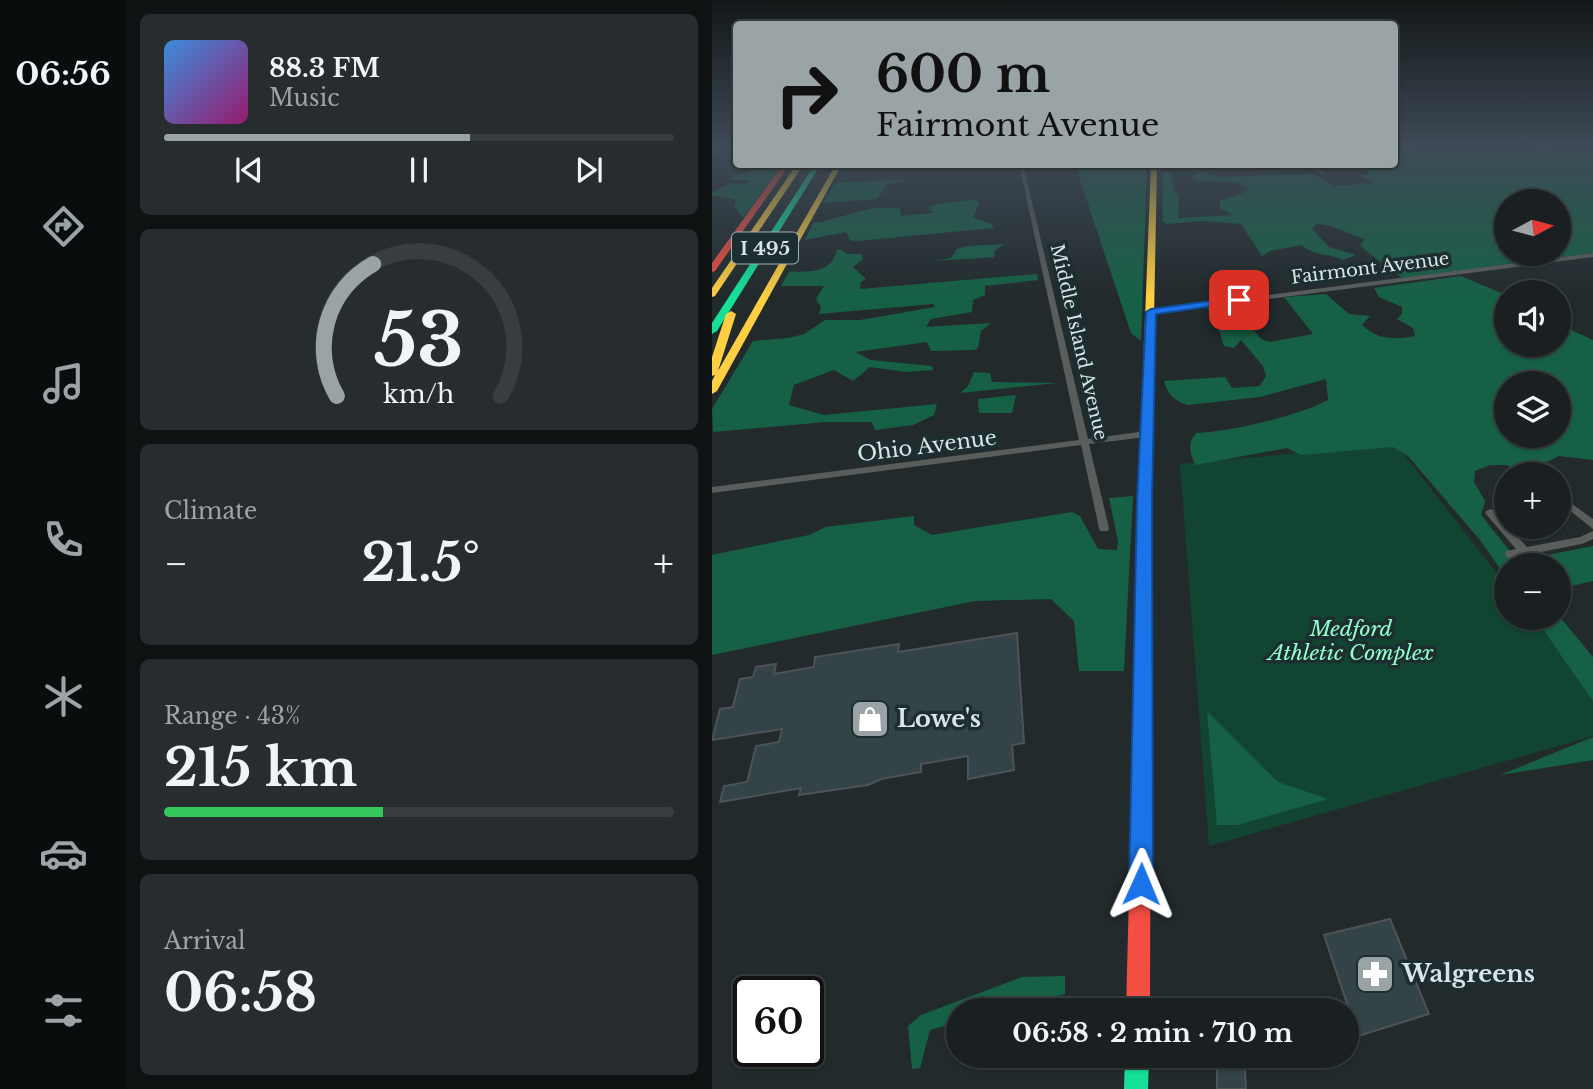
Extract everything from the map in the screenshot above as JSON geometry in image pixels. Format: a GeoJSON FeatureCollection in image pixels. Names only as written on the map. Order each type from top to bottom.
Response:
{"type":"FeatureCollection","features":[{"type":"Feature","properties":{"kind":"main road"},"geometry":{"type":"LineString","coordinates":[[712,269],[764,196]]}},
{"type":"Feature","properties":{"kind":"main road","name":"I 495"},"geometry":{"type":"LineString","coordinates":[[712,294],[780,196]]}},
{"type":"Feature","properties":{"kind":"main road","name":"I 495"},"geometry":{"type":"LineString","coordinates":[[712,331],[798,196]]}},
{"type":"Feature","properties":{"kind":"main road"},"geometry":{"type":"LineString","coordinates":[[712,391],[821,196]]}},
{"type":"Feature","properties":{"kind":"main road"},"geometry":{"type":"LineString","coordinates":[[1138,998],[1146,434],[1153,196]]}},
{"type":"Feature","properties":{"kind":"main road"},"geometry":{"type":"LineString","coordinates":[[712,281],[741,253]]}},
{"type":"Feature","properties":{"kind":"main road"},"geometry":{"type":"LineString","coordinates":[[712,373],[731,314],[752,268]]}},
{"type":"Feature","properties":{"kind":"main road"},"geometry":{"type":"LineString","coordinates":[[1136,1089],[1137,1068]]}},
{"type":"Feature","properties":{"kind":"street","name":"Middle Island Avenue"},"geometry":{"type":"LineString","coordinates":[[1028,196],[1104,528]]}},
{"type":"Feature","properties":{"kind":"street","name":"Fairmont Avenue"},"geometry":{"type":"LineString","coordinates":[[1151,312],[1593,255]]}},
{"type":"Feature","properties":{"kind":"street","name":"Ohio Avenue"},"geometry":{"type":"LineString","coordinates":[[712,490],[1146,434]]}},
{"type":"Feature","properties":{"kind":"street"},"geometry":{"type":"LineString","coordinates":[[1572,507],[1593,525]]}},
{"type":"Feature","properties":{"kind":"street"},"geometry":{"type":"LineString","coordinates":[[1490,512],[1523,551]]}},
{"type":"Feature","properties":{"kind":"street"},"geometry":{"type":"LineString","coordinates":[[1514,553],[1582,540],[1593,535]]}},
{"type":"Feature","properties":{"kind":"green space"},"geometry":{"type":"Polygon","coordinates":[[[716,196],[759,196],[743,218],[734,206],[736,200],[716,196]]]}},
{"type":"Feature","properties":{"kind":"green space"},"geometry":{"type":"Polygon","coordinates":[[[827,196],[878,196],[876,199],[823,203],[827,196]]]}},
{"type":"Feature","properties":{"kind":"green space"},"geometry":{"type":"Polygon","coordinates":[[[1085,196],[1146,196],[1141,341],[1131,333],[1085,196]]]}},
{"type":"Feature","properties":{"kind":"green space"},"geometry":{"type":"Polygon","coordinates":[[[1162,196],[1179,196],[1178,218],[1234,215],[1220,208],[1220,201],[1235,196],[1494,196],[1494,266],[1402,278],[1360,245],[1365,239],[1317,224],[1312,229],[1329,247],[1356,255],[1343,260],[1311,251],[1302,245],[1270,251],[1262,256],[1241,224],[1203,221],[1167,224],[1163,221],[1162,196]]]}},
{"type":"Feature","properties":{"kind":"green space"},"geometry":{"type":"Polygon","coordinates":[[[1571,196],[1593,196],[1593,253],[1571,256],[1571,196]]]}},
{"type":"Feature","properties":{"kind":"green space"},"geometry":{"type":"Polygon","coordinates":[[[975,199],[979,203],[973,217],[991,224],[994,228],[857,241],[850,240],[846,232],[805,240],[813,223],[889,207],[900,209],[901,216],[931,213],[933,211],[928,210],[932,205],[975,199]]]}},
{"type":"Feature","properties":{"kind":"green space"},"geometry":{"type":"Polygon","coordinates":[[[1005,244],[995,250],[994,257],[934,261],[951,258],[957,249],[967,246],[1005,244]]]}},
{"type":"Feature","properties":{"kind":"green space"},"geometry":{"type":"Polygon","coordinates":[[[840,249],[847,254],[861,254],[863,259],[853,267],[866,279],[861,282],[860,289],[1037,274],[1038,280],[985,286],[985,295],[973,300],[972,312],[931,319],[926,327],[991,323],[981,331],[978,348],[931,351],[927,342],[855,352],[871,360],[932,366],[933,370],[906,372],[870,367],[853,381],[834,370],[794,385],[789,405],[824,415],[937,404],[934,415],[913,425],[875,430],[872,422],[825,422],[713,432],[712,409],[753,341],[804,334],[825,320],[860,320],[935,307],[933,304],[819,314],[821,307],[816,299],[824,286],[781,286],[789,272],[819,270],[830,263],[840,249]]]}},
{"type":"Feature","properties":{"kind":"green space"},"geometry":{"type":"Polygon","coordinates":[[[1461,276],[1494,290],[1494,357],[1571,357],[1571,329],[1593,340],[1593,460],[1559,456],[1547,462],[1494,462],[1494,465],[1475,471],[1474,482],[1485,501],[1481,515],[1494,531],[1494,539],[1500,539],[1511,553],[1494,553],[1494,560],[1408,456],[1393,447],[1301,455],[1287,448],[1195,465],[1190,448],[1196,433],[1264,422],[1328,400],[1326,379],[1260,397],[1188,405],[1175,399],[1167,390],[1164,381],[1225,377],[1232,388],[1260,386],[1266,376],[1263,366],[1241,340],[1234,348],[1224,346],[1216,321],[1206,307],[1231,306],[1238,309],[1261,339],[1270,342],[1313,334],[1284,297],[1326,294],[1349,314],[1370,316],[1362,325],[1374,334],[1393,338],[1415,336],[1413,328],[1397,319],[1402,314],[1402,307],[1379,297],[1374,288],[1461,276]]]}},
{"type":"Feature","properties":{"kind":"green space"},"geometry":{"type":"Polygon","coordinates":[[[974,372],[990,373],[992,382],[1058,383],[960,393],[968,386],[974,372]]]}},
{"type":"Feature","properties":{"kind":"green space"},"geometry":{"type":"Polygon","coordinates":[[[1016,395],[1012,413],[979,413],[978,399],[1016,395]]]}},
{"type":"Feature","properties":{"kind":"green space","name":"Medford Athletic Complex"},"geometry":{"type":"Polygon","coordinates":[[[1396,444],[1494,570],[1494,630],[1542,630],[1593,694],[1593,736],[1209,846],[1180,464],[1396,444]]]}},
{"type":"Feature","properties":{"kind":"green space"},"geometry":{"type":"Polygon","coordinates":[[[1133,496],[1124,671],[1079,671],[1074,621],[1051,599],[975,601],[712,655],[712,555],[809,535],[826,527],[914,516],[914,525],[932,535],[1072,512],[1080,516],[1098,549],[1117,550],[1118,541],[1109,498],[1133,496]]]}},
{"type":"Feature","properties":{"kind":"green space"},"geometry":{"type":"Polygon","coordinates":[[[1593,546],[1593,581],[1571,586],[1571,553],[1558,553],[1593,546]]]}},
{"type":"Feature","properties":{"kind":"green space"},"geometry":{"type":"Polygon","coordinates":[[[1543,630],[1571,630],[1593,657],[1593,701],[1543,630]]]}},
{"type":"Feature","properties":{"kind":"green space"},"geometry":{"type":"Polygon","coordinates":[[[1207,711],[1278,782],[1328,799],[1237,825],[1217,825],[1207,711]]]}},
{"type":"Feature","properties":{"kind":"green space"},"geometry":{"type":"Polygon","coordinates":[[[1593,737],[1593,760],[1500,775],[1593,737]]]}},
{"type":"Feature","properties":{"kind":"green space"},"geometry":{"type":"Polygon","coordinates":[[[1065,976],[1065,994],[1050,998],[966,998],[1022,977],[1065,976]]]}},
{"type":"Feature","properties":{"kind":"green space"},"geometry":{"type":"Polygon","coordinates":[[[946,1006],[946,1026],[930,1030],[920,1068],[912,1069],[908,1026],[921,1015],[946,1006]]]}},
{"type":"Feature","properties":{"kind":"building","name":"Lowe's"},"geometry":{"type":"Polygon","coordinates":[[[1017,633],[1024,743],[1012,745],[1014,770],[968,779],[968,756],[921,764],[921,772],[881,779],[868,785],[799,795],[801,788],[720,802],[724,786],[747,782],[756,746],[779,742],[782,729],[712,740],[720,709],[733,707],[740,679],[753,677],[756,667],[776,664],[774,674],[814,667],[815,657],[899,644],[898,652],[1017,633]]]}},
{"type":"Feature","properties":{"kind":"building","name":"Walgreens"},"geometry":{"type":"Polygon","coordinates":[[[1390,919],[1429,1014],[1359,1036],[1359,998],[1345,998],[1324,935],[1390,919]]]}},
{"type":"Feature","properties":{"kind":"building"},"geometry":{"type":"Polygon","coordinates":[[[1217,1068],[1245,1068],[1246,1089],[1217,1089],[1217,1068]]]}},
{"type":"Feature","properties":{"kind":"traffic: fast"},"geometry":{"type":"LineString","coordinates":[[712,331],[798,196]]}},
{"type":"Feature","properties":{"kind":"traffic: fast"},"geometry":{"type":"LineString","coordinates":[[1143,664],[1148,371]]}},
{"type":"Feature","properties":{"kind":"traffic: fast"},"geometry":{"type":"LineString","coordinates":[[1136,1089],[1137,1068]]}},
{"type":"Feature","properties":{"kind":"traffic: slow"},"geometry":{"type":"LineString","coordinates":[[712,294],[779,196]]}},
{"type":"Feature","properties":{"kind":"traffic: slow"},"geometry":{"type":"LineString","coordinates":[[712,391],[821,196]]}},
{"type":"Feature","properties":{"kind":"traffic: slow"},"geometry":{"type":"LineString","coordinates":[[1148,371],[1153,196]]}},
{"type":"Feature","properties":{"kind":"traffic: slow"},"geometry":{"type":"LineString","coordinates":[[712,373],[731,314]]}},
{"type":"Feature","properties":{"kind":"traffic: jam"},"geometry":{"type":"LineString","coordinates":[[712,269],[764,196]]}},
{"type":"Feature","properties":{"kind":"traffic: jam"},"geometry":{"type":"LineString","coordinates":[[1138,998],[1143,664]]}},
{"type":"Feature","properties":{"kind":"place","name":"Lowe's"},"geometry":{"type":"Point","coordinates":[870,719]}},
{"type":"Feature","properties":{"kind":"place","name":"Walgreens"},"geometry":{"type":"Point","coordinates":[1375,974]}},
{"type":"Feature","properties":{"kind":"route"},"geometry":{"type":"LineString","coordinates":[[1141,884],[1146,434],[1151,312],[1239,300]]}}]}
